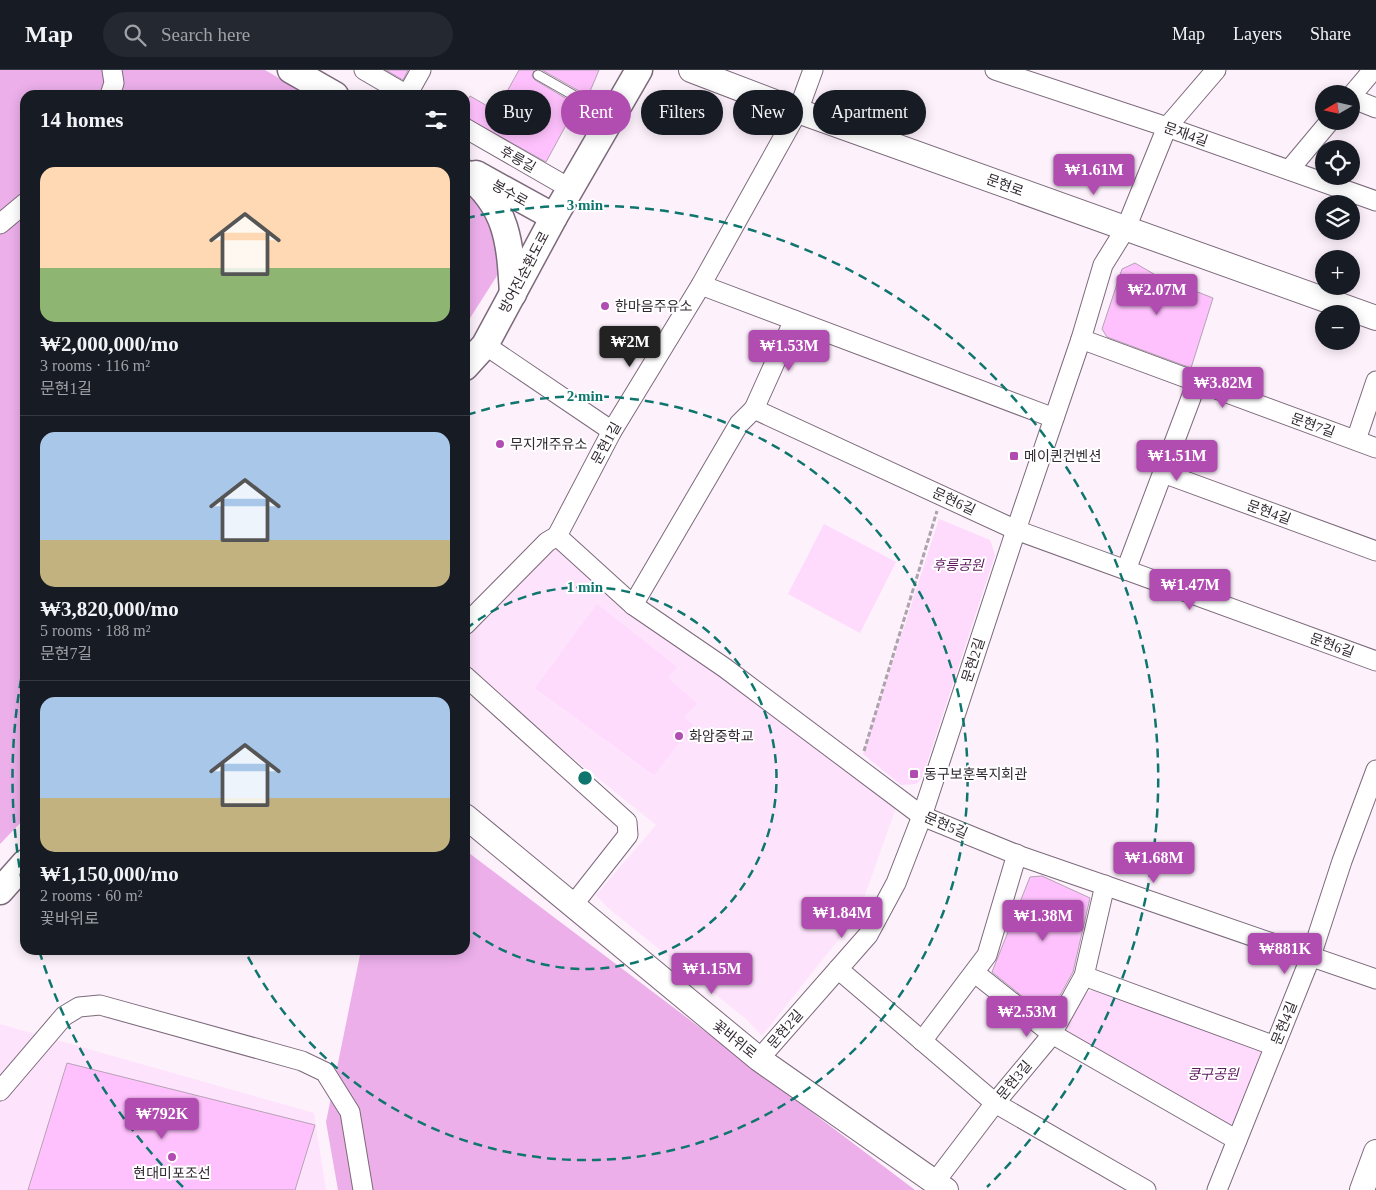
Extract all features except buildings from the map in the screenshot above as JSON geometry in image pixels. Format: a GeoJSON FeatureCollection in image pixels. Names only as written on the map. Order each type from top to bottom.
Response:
{"type":"FeatureCollection","features":[{"type":"Feature","properties":{"kind":"main road"},"geometry":{"type":"LineString","coordinates":[[291,70],[326,90]]}},
{"type":"Feature","properties":{"kind":"main road","name":"방어진순환도로"},"geometry":{"type":"LineString","coordinates":[[628,90],[639,70]]}},
{"type":"Feature","properties":{"kind":"main road","name":"방어진순환도로"},"geometry":{"type":"LineString","coordinates":[[470,362],[485,345],[554,217],[602,135]]}},
{"type":"Feature","properties":{"kind":"main road","name":"봉수로"},"geometry":{"type":"LineString","coordinates":[[470,171],[554,217]]}},
{"type":"Feature","properties":{"kind":"main road"},"geometry":{"type":"LineString","coordinates":[[470,177],[483,187],[502,218],[511,261],[513,294]]}},
{"type":"Feature","properties":{"kind":"main road"},"geometry":{"type":"LineString","coordinates":[[0,891],[20,869]]}},
{"type":"Feature","properties":{"kind":"street"},"geometry":{"type":"LineString","coordinates":[[112,70],[114,83],[112,90]]}},
{"type":"Feature","properties":{"kind":"street"},"geometry":{"type":"LineString","coordinates":[[364,70],[398,90]]}},
{"type":"Feature","properties":{"kind":"street"},"geometry":{"type":"LineString","coordinates":[[410,90],[421,70]]}},
{"type":"Feature","properties":{"kind":"street","name":"문현로"},"geometry":{"type":"LineString","coordinates":[[691,70],[743,90]]}},
{"type":"Feature","properties":{"kind":"street","name":"문현1길"},"geometry":{"type":"LineString","coordinates":[[803,97],[813,70]]}},
{"type":"Feature","properties":{"kind":"street","name":"문재4길"},"geometry":{"type":"LineString","coordinates":[[995,70],[1167,127],[1376,201]]}},
{"type":"Feature","properties":{"kind":"street","name":"문현2길"},"geometry":{"type":"LineString","coordinates":[[759,1059],[868,936],[896,883],[922,816],[1104,265],[1126,228],[1167,127],[1216,70]]}},
{"type":"Feature","properties":{"kind":"street"},"geometry":{"type":"LineString","coordinates":[[1360,86],[1373,70]]}},
{"type":"Feature","properties":{"kind":"street"},"geometry":{"type":"LineString","coordinates":[[1360,101],[1376,108]]}},
{"type":"Feature","properties":{"kind":"street","name":"문현로"},"geometry":{"type":"LineString","coordinates":[[803,113],[1376,318]]}},
{"type":"Feature","properties":{"kind":"street"},"geometry":{"type":"LineString","coordinates":[[1289,170],[1322,130]]}},
{"type":"Feature","properties":{"kind":"street","name":"후릉길"},"geometry":{"type":"LineString","coordinates":[[470,131],[571,189]]}},
{"type":"Feature","properties":{"kind":"street","name":"문현1길"},"geometry":{"type":"LineString","coordinates":[[470,621],[547,542],[557,536],[612,431],[701,285],[785,135]]}},
{"type":"Feature","properties":{"kind":"street"},"geometry":{"type":"LineString","coordinates":[[0,224],[20,207]]}},
{"type":"Feature","properties":{"kind":"street"},"geometry":{"type":"LineString","coordinates":[[701,285],[1054,418]]}},
{"type":"Feature","properties":{"kind":"street"},"geometry":{"type":"LineString","coordinates":[[633,605],[734,432],[754,409],[794,320]]}},
{"type":"Feature","properties":{"kind":"street","name":"문현7길"},"geometry":{"type":"LineString","coordinates":[[1081,339],[1376,448]]}},
{"type":"Feature","properties":{"kind":"street"},"geometry":{"type":"LineString","coordinates":[[485,345],[612,431]]}},
{"type":"Feature","properties":{"kind":"street"},"geometry":{"type":"LineString","coordinates":[[1356,440],[1376,381]]}},
{"type":"Feature","properties":{"kind":"street"},"geometry":{"type":"LineString","coordinates":[[1126,570],[1197,382]]}},
{"type":"Feature","properties":{"kind":"street","name":"문현6길"},"geometry":{"type":"LineString","coordinates":[[754,409],[1016,530],[1376,661]]}},
{"type":"Feature","properties":{"kind":"street","name":"문현4길"},"geometry":{"type":"LineString","coordinates":[[1163,473],[1376,551]]}},
{"type":"Feature","properties":{"kind":"street","name":"문현5길"},"geometry":{"type":"LineString","coordinates":[[557,536],[633,605],[725,668],[922,816],[1017,854],[1376,980]]}},
{"type":"Feature","properties":{"kind":"street"},"geometry":{"type":"LineString","coordinates":[[470,681],[627,822],[628,835],[573,905]]}},
{"type":"Feature","properties":{"kind":"street","name":"문현4길"},"geometry":{"type":"LineString","coordinates":[[1217,1190],[1311,956],[1342,861],[1376,770]]}},
{"type":"Feature","properties":{"kind":"street","name":"꽃바위로"},"geometry":{"type":"LineString","coordinates":[[470,820],[759,1059],[941,1186]]}},
{"type":"Feature","properties":{"kind":"street"},"geometry":{"type":"LineString","coordinates":[[922,1041],[987,955],[1017,854]]}},
{"type":"Feature","properties":{"kind":"street","name":"문현3길"},"geometry":{"type":"LineString","coordinates":[[941,1186],[995,1103],[1052,1034],[1084,976],[1105,885]]}},
{"type":"Feature","properties":{"kind":"street"},"geometry":{"type":"LineString","coordinates":[[838,969],[995,1103],[1146,1190]]}},
{"type":"Feature","properties":{"kind":"street"},"geometry":{"type":"LineString","coordinates":[[975,973],[1052,1034],[1237,1140]]}},
{"type":"Feature","properties":{"kind":"street"},"geometry":{"type":"LineString","coordinates":[[1084,976],[1275,1046]]}},
{"type":"Feature","properties":{"kind":"street"},"geometry":{"type":"LineString","coordinates":[[0,1091],[64,1016],[79,1007],[100,1005],[302,1060],[325,1072],[350,1112],[363,1190]]}},
{"type":"Feature","properties":{"kind":"street"},"geometry":{"type":"LineString","coordinates":[[1362,1190],[1376,1152]]}},
{"type":"Feature","properties":{"kind":"lane"},"geometry":{"type":"LineString","coordinates":[[538,75],[565,90]]}},
{"type":"Feature","properties":{"kind":"path"},"geometry":{"type":"LineString","coordinates":[[859,769],[942,495]]}},
{"type":"Feature","properties":{"kind":"shaded area"},"geometry":{"type":"Polygon","coordinates":[[[0,70],[265,70],[299,90],[20,90],[20,823],[0,844],[0,70]]]}},
{"type":"Feature","properties":{"kind":"shaded area"},"geometry":{"type":"Polygon","coordinates":[[[470,192],[502,229],[500,271],[470,318],[470,192]]]}},
{"type":"Feature","properties":{"kind":"shaded area","name":"화암중학교"},"geometry":{"type":"Polygon","coordinates":[[[549,538],[898,802],[858,915],[762,1036],[746,1019],[608,908],[596,895],[656,825],[470,675],[470,624],[549,538]]]}},
{"type":"Feature","properties":{"kind":"shaded area"},"geometry":{"type":"Polygon","coordinates":[[[470,854],[915,1190],[338,1190],[326,1122],[360,955],[470,955],[470,854]]]}},
{"type":"Feature","properties":{"kind":"shaded area","name":"현대미포조선"},"geometry":{"type":"Polygon","coordinates":[[[0,1024],[314,1113],[326,1190],[0,1190],[0,1024]]]}},
{"type":"Feature","properties":{"kind":"green space","name":"후릉공원"},"geometry":{"type":"Polygon","coordinates":[[[939,519],[990,540],[995,555],[922,778],[916,784],[901,785],[863,754],[939,519]]]}},
{"type":"Feature","properties":{"kind":"green space"},"geometry":{"type":"Polygon","coordinates":[[[824,524],[896,562],[860,633],[788,594],[824,524]]]}},
{"type":"Feature","properties":{"kind":"green space"},"geometry":{"type":"Polygon","coordinates":[[[597,604],[677,667],[668,678],[697,703],[684,717],[693,725],[654,775],[535,688],[597,604]]]}},
{"type":"Feature","properties":{"kind":"green space","name":"쿵구공원"},"geometry":{"type":"Polygon","coordinates":[[[1093,990],[1260,1047],[1265,1060],[1242,1120],[1230,1128],[1063,1031],[1082,994],[1093,990]]]}},
{"type":"Feature","properties":{"kind":"place","name":"한마음주유소"},"geometry":{"type":"Point","coordinates":[605,306]}},
{"type":"Feature","properties":{"kind":"place","name":"무지개주유소"},"geometry":{"type":"Point","coordinates":[500,444]}},
{"type":"Feature","properties":{"kind":"place","name":"메이퀸컨벤션"},"geometry":{"type":"Point","coordinates":[1014,456]}},
{"type":"Feature","properties":{"kind":"place","name":"화암중학교"},"geometry":{"type":"Point","coordinates":[679,736]}},
{"type":"Feature","properties":{"kind":"place","name":"동구보훈복지회관"},"geometry":{"type":"Point","coordinates":[914,774]}},
{"type":"Feature","properties":{"kind":"place","name":"현대미포조선"},"geometry":{"type":"Point","coordinates":[172,1157]}}]}
